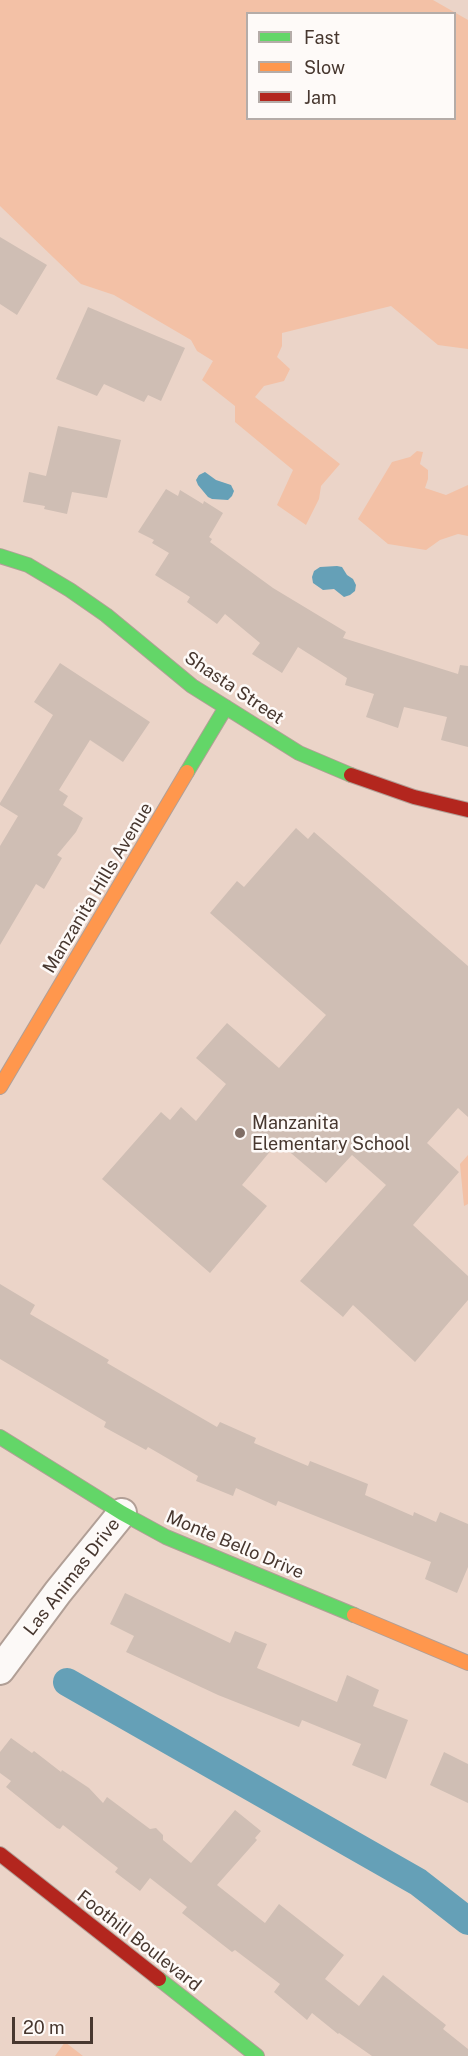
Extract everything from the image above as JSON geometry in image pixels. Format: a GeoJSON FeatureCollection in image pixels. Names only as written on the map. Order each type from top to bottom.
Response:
{"type":"FeatureCollection","features":[{"type":"Feature","properties":{"kind":"street","name":"Shasta Street"},"geometry":{"type":"LineString","coordinates":[[0,556],[28,565],[70,590],[106,615],[192,686],[299,753],[332,768],[414,797],[468,810]]}},
{"type":"Feature","properties":{"kind":"street","name":"Manzanita Hills Avenue"},"geometry":{"type":"LineString","coordinates":[[0,1087],[226,707]]}},
{"type":"Feature","properties":{"kind":"street","name":"Monte Bello Drive"},"geometry":{"type":"LineString","coordinates":[[0,1437],[122,1513],[166,1537],[468,1663]]}},
{"type":"Feature","properties":{"kind":"street","name":"Las Animas Drive"},"geometry":{"type":"LineString","coordinates":[[0,1670],[58,1592],[122,1513]]}},
{"type":"Feature","properties":{"kind":"street","name":"Foothill Boulevard"},"geometry":{"type":"LineString","coordinates":[[0,1854],[257,2056]]}},
{"type":"Feature","properties":{"kind":"shaded area"},"geometry":{"type":"Polygon","coordinates":[[[0,0],[433,0],[454,12],[246,12],[246,120],[456,120],[456,13],[468,20],[468,349],[438,345],[391,306],[282,333],[282,346],[277,357],[290,369],[284,381],[264,386],[255,397],[340,464],[321,486],[319,499],[306,525],[277,505],[293,470],[235,422],[235,406],[202,380],[213,361],[197,351],[191,340],[114,295],[81,284],[0,206],[0,0]]]}},
{"type":"Feature","properties":{"kind":"shaded area"},"geometry":{"type":"Polygon","coordinates":[[[417,451],[423,452],[420,464],[428,470],[425,488],[446,495],[468,485],[468,536],[458,534],[440,540],[426,550],[388,544],[358,519],[392,462],[410,457],[417,451]]]}},
{"type":"Feature","properties":{"kind":"shaded area"},"geometry":{"type":"Polygon","coordinates":[[[468,1155],[468,1204],[464,1206],[460,1164],[468,1155]]]}},
{"type":"Feature","properties":{"kind":"shaded area"},"geometry":{"type":"Polygon","coordinates":[[[65,2042],[83,2056],[55,2056],[65,2042]]]}},
{"type":"Feature","properties":{"kind":"water"},"geometry":{"type":"Polygon","coordinates":[[[205,472],[216,480],[231,485],[234,491],[228,500],[208,497],[198,485],[196,480],[205,472]]]}},
{"type":"Feature","properties":{"kind":"water"},"geometry":{"type":"Polygon","coordinates":[[[320,567],[342,567],[356,585],[355,591],[344,597],[334,589],[323,590],[313,583],[314,571],[320,567]]]}},
{"type":"Feature","properties":{"kind":"building"},"geometry":{"type":"Polygon","coordinates":[[[0,237],[47,265],[17,315],[0,304],[0,237]]]}},
{"type":"Feature","properties":{"kind":"building"},"geometry":{"type":"Polygon","coordinates":[[[88,307],[185,348],[161,401],[148,395],[144,402],[104,384],[97,396],[56,379],[88,307]]]}},
{"type":"Feature","properties":{"kind":"building"},"geometry":{"type":"Polygon","coordinates":[[[58,426],[121,440],[107,498],[72,492],[67,514],[44,509],[45,506],[23,502],[29,472],[46,476],[58,426]]]}},
{"type":"Feature","properties":{"kind":"building"},"geometry":{"type":"Polygon","coordinates":[[[166,489],[178,496],[180,490],[223,513],[209,537],[212,539],[210,542],[273,588],[346,632],[343,638],[458,674],[460,665],[468,666],[468,747],[441,740],[447,717],[404,707],[398,728],[366,717],[374,694],[345,685],[347,678],[298,647],[282,673],[252,654],[260,643],[225,614],[217,624],[187,602],[190,597],[155,575],[169,553],[152,543],[154,540],[138,532],[166,489]]]}},
{"type":"Feature","properties":{"kind":"building"},"geometry":{"type":"Polygon","coordinates":[[[60,663],[150,722],[123,762],[90,740],[59,790],[68,796],[63,805],[83,818],[76,832],[57,855],[62,858],[44,889],[36,884],[0,945],[0,846],[18,816],[0,803],[53,715],[34,702],[60,663]]]}},
{"type":"Feature","properties":{"kind":"building"},"geometry":{"type":"Polygon","coordinates":[[[296,828],[308,839],[314,832],[468,966],[468,1117],[458,1108],[427,1143],[459,1172],[413,1225],[468,1276],[468,1300],[415,1362],[353,1305],[343,1317],[300,1281],[386,1185],[352,1155],[326,1183],[278,1142],[242,1185],[267,1206],[210,1273],[102,1179],[161,1112],[170,1120],[181,1107],[196,1121],[226,1084],[196,1058],[227,1023],[279,1068],[326,1015],[210,913],[237,881],[244,887],[296,828]]]}},
{"type":"Feature","properties":{"kind":"building"},"geometry":{"type":"Polygon","coordinates":[[[0,1284],[35,1305],[30,1314],[109,1360],[107,1363],[217,1427],[220,1422],[256,1438],[254,1443],[308,1466],[310,1461],[368,1484],[365,1495],[413,1516],[414,1512],[436,1522],[440,1512],[468,1524],[468,1567],[457,1593],[425,1579],[431,1562],[278,1501],[276,1506],[236,1488],[233,1496],[196,1481],[198,1476],[148,1447],[146,1450],[104,1427],[106,1422],[0,1359],[0,1284]]]}},
{"type":"Feature","properties":{"kind":"building"},"geometry":{"type":"Polygon","coordinates":[[[125,1593],[230,1643],[235,1631],[267,1644],[257,1668],[337,1702],[347,1675],[379,1690],[373,1706],[408,1720],[386,1779],[352,1765],[361,1744],[302,1720],[299,1727],[218,1695],[126,1652],[134,1636],[110,1624],[125,1593]]]}},
{"type":"Feature","properties":{"kind":"building"},"geometry":{"type":"Polygon","coordinates":[[[11,1738],[89,1788],[103,1803],[107,1797],[150,1829],[156,1828],[163,1835],[163,1840],[191,1863],[235,1810],[261,1831],[255,1838],[257,1840],[217,1885],[265,1923],[279,1904],[344,1955],[325,1979],[359,2006],[383,1975],[446,2025],[443,2029],[468,2049],[468,2056],[372,2056],[338,2034],[312,2013],[307,2020],[274,1992],[280,1984],[235,1950],[232,1952],[182,1913],[187,1907],[150,1878],[140,1891],[115,1872],[118,1868],[63,1825],[60,1829],[57,1828],[6,1787],[11,1781],[0,1773],[0,1752],[11,1738]]]}},
{"type":"Feature","properties":{"kind":"building"},"geometry":{"type":"Polygon","coordinates":[[[444,1752],[468,1764],[468,1803],[430,1785],[444,1752]]]}},
{"type":"Feature","properties":{"kind":"waterway"},"geometry":{"type":"LineString","coordinates":[[67,1682],[418,1882],[468,1921]]}},
{"type":"Feature","properties":{"kind":"traffic: fast"},"geometry":{"type":"LineString","coordinates":[[0,556],[28,565],[70,590],[106,615],[192,686],[299,753],[351,775]]}},
{"type":"Feature","properties":{"kind":"traffic: fast"},"geometry":{"type":"LineString","coordinates":[[187,772],[226,707]]}},
{"type":"Feature","properties":{"kind":"traffic: fast"},"geometry":{"type":"LineString","coordinates":[[0,1437],[122,1513],[166,1537],[354,1615]]}},
{"type":"Feature","properties":{"kind":"traffic: fast"},"geometry":{"type":"LineString","coordinates":[[159,1979],[257,2056]]}},
{"type":"Feature","properties":{"kind":"traffic: slow"},"geometry":{"type":"LineString","coordinates":[[0,1087],[187,772]]}},
{"type":"Feature","properties":{"kind":"traffic: slow"},"geometry":{"type":"LineString","coordinates":[[354,1615],[468,1663]]}},
{"type":"Feature","properties":{"kind":"traffic: jam"},"geometry":{"type":"LineString","coordinates":[[351,775],[414,797],[468,810]]}},
{"type":"Feature","properties":{"kind":"traffic: jam"},"geometry":{"type":"LineString","coordinates":[[0,1854],[159,1979]]}},
{"type":"Feature","properties":{"kind":"place","name":"Manzanita Elementary School"},"geometry":{"type":"Point","coordinates":[240,1133]}}]}
